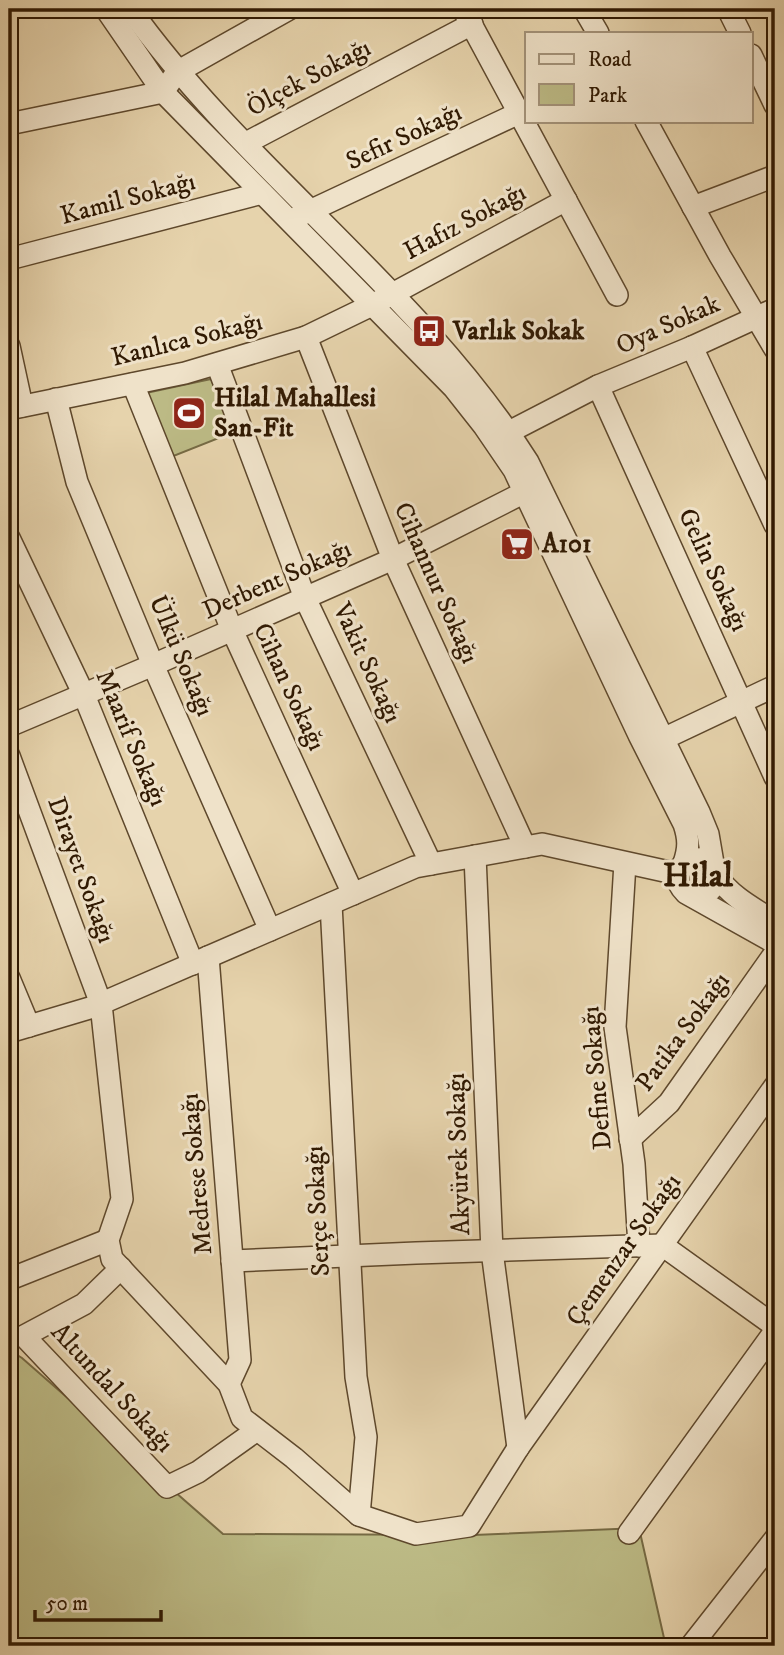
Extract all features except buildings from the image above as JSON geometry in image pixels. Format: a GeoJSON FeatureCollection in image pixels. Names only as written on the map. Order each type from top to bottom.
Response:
{"type":"FeatureCollection","features":[{"type":"Feature","properties":{"kind":"street"},"geometry":{"type":"LineString","coordinates":[[106,9],[163,92],[466,402],[502,451],[525,492],[639,735],[684,824],[689,839],[680,884],[691,895],[775,943]]}},
{"type":"Feature","properties":{"kind":"street"},"geometry":{"type":"LineString","coordinates":[[130,9],[177,72],[450,355],[509,432],[528,462],[708,834],[716,881],[709,892],[691,895]]}},
{"type":"Feature","properties":{"kind":"street"},"geometry":{"type":"LineString","coordinates":[[9,124],[163,92],[177,72],[289,9]]}},
{"type":"Feature","properties":{"kind":"street"},"geometry":{"type":"LineString","coordinates":[[584,9],[597,32]]}},
{"type":"Feature","properties":{"kind":"street"},"geometry":{"type":"LineString","coordinates":[[728,9],[740,32]]}},
{"type":"Feature","properties":{"kind":"street"},"geometry":{"type":"LineString","coordinates":[[468,16],[617,295]]}},
{"type":"Feature","properties":{"kind":"street","name":"Ölçek Sokağı"},"geometry":{"type":"LineString","coordinates":[[246,143],[468,16]]}},
{"type":"Feature","properties":{"kind":"street"},"geometry":{"type":"LineString","coordinates":[[752,57],[775,105]]}},
{"type":"Feature","properties":{"kind":"street","name":"Sefir Sokağı"},"geometry":{"type":"LineString","coordinates":[[289,220],[520,113]]}},
{"type":"Feature","properties":{"kind":"street"},"geometry":{"type":"LineString","coordinates":[[647,122],[693,207],[766,313],[775,349]]}},
{"type":"Feature","properties":{"kind":"street"},"geometry":{"type":"LineString","coordinates":[[693,207],[775,176]]}},
{"type":"Feature","properties":{"kind":"street","name":"Kamil Sokağı"},"geometry":{"type":"LineString","coordinates":[[9,259],[262,193]]}},
{"type":"Feature","properties":{"kind":"street","name":"Hafız Sokağı"},"geometry":{"type":"LineString","coordinates":[[372,305],[566,200]]}},
{"type":"Feature","properties":{"kind":"street","name":"Kanlıca Sokağı"},"geometry":{"type":"LineString","coordinates":[[15,407],[186,373],[306,337],[372,305]]}},
{"type":"Feature","properties":{"kind":"street","name":"Oya Sokak"},"geometry":{"type":"LineString","coordinates":[[509,432],[598,386],[766,313]]}},
{"type":"Feature","properties":{"kind":"street","name":"Cihannur Sokağı"},"geometry":{"type":"LineString","coordinates":[[306,337],[393,559],[525,847]]}},
{"type":"Feature","properties":{"kind":"street"},"geometry":{"type":"LineString","coordinates":[[9,346],[15,407]]}},
{"type":"Feature","properties":{"kind":"street"},"geometry":{"type":"LineString","coordinates":[[692,347],[775,525]]}},
{"type":"Feature","properties":{"kind":"street","name":"Vakit Sokağı"},"geometry":{"type":"LineString","coordinates":[[217,364],[305,598],[431,864]]}},
{"type":"Feature","properties":{"kind":"street","name":"Cihan Sokağı"},"geometry":{"type":"LineString","coordinates":[[133,384],[232,631],[353,894]]}},
{"type":"Feature","properties":{"kind":"street","name":"Gelin Sokağı"},"geometry":{"type":"LineString","coordinates":[[598,386],[775,777]]}},
{"type":"Feature","properties":{"kind":"street","name":"Ülkü Sokağı"},"geometry":{"type":"LineString","coordinates":[[56,399],[78,482],[153,665],[270,930]]}},
{"type":"Feature","properties":{"kind":"street","name":"Derbent Sokağı"},"geometry":{"type":"LineString","coordinates":[[9,726],[393,559],[525,492]]}},
{"type":"Feature","properties":{"kind":"street","name":"Maarif Sokağı"},"geometry":{"type":"LineString","coordinates":[[9,538],[84,695],[200,960]]}},
{"type":"Feature","properties":{"kind":"street"},"geometry":{"type":"LineString","coordinates":[[663,738],[775,687]]}},
{"type":"Feature","properties":{"kind":"street","name":"Dirayet Sokağı"},"geometry":{"type":"LineString","coordinates":[[9,756],[101,1004]]}},
{"type":"Feature","properties":{"kind":"street"},"geometry":{"type":"LineString","coordinates":[[9,978],[19,1029],[101,1004],[415,867],[541,844],[625,863],[681,869]]}},
{"type":"Feature","properties":{"kind":"street","name":"Akyürek Sokağı"},"geometry":{"type":"LineString","coordinates":[[475,856],[492,1251],[518,1448]]}},
{"type":"Feature","properties":{"kind":"street"},"geometry":{"type":"LineString","coordinates":[[681,869],[689,860],[706,860],[724,887],[775,922]]}},
{"type":"Feature","properties":{"kind":"street","name":"Define Sokağı"},"geometry":{"type":"LineString","coordinates":[[625,863],[615,1027],[630,1139],[639,1246]]}},
{"type":"Feature","properties":{"kind":"street","name":"Serçe Sokağı"},"geometry":{"type":"LineString","coordinates":[[331,904],[348,1256],[356,1377],[366,1437],[359,1515]]}},
{"type":"Feature","properties":{"kind":"street","name":"Patika Sokağı"},"geometry":{"type":"LineString","coordinates":[[630,1139],[669,1103],[775,953]]}},
{"type":"Feature","properties":{"kind":"street","name":"Medrese Sokağı"},"geometry":{"type":"LineString","coordinates":[[200,960],[240,1360],[229,1384]]}},
{"type":"Feature","properties":{"kind":"street"},"geometry":{"type":"LineString","coordinates":[[101,1004],[122,1199],[108,1240],[112,1259],[229,1384],[242,1418],[294,1458],[359,1515],[416,1534],[469,1526],[518,1448]]}},
{"type":"Feature","properties":{"kind":"street","name":"Çemenzar Sokağı"},"geometry":{"type":"LineString","coordinates":[[518,1448],[775,1086]]}},
{"type":"Feature","properties":{"kind":"street"},"geometry":{"type":"LineString","coordinates":[[9,1276],[15,1277],[108,1240]]}},
{"type":"Feature","properties":{"kind":"street"},"geometry":{"type":"LineString","coordinates":[[232,1262],[662,1245],[775,1329],[629,1533]]}},
{"type":"Feature","properties":{"kind":"street","name":"Altundal Sokağı"},"geometry":{"type":"LineString","coordinates":[[121,1268],[84,1304],[24,1336],[167,1487],[198,1472],[257,1430]]}},
{"type":"Feature","properties":{"kind":"street"},"geometry":{"type":"LineString","coordinates":[[691,1646],[775,1539]]}},
{"type":"Feature","properties":{"kind":"green space","name":"Hilal Mahallesi San-Fit"},"geometry":{"type":"Polygon","coordinates":[[[211,379],[234,432],[171,457],[146,393],[211,379]]]}},
{"type":"Feature","properties":{"kind":"green space"},"geometry":{"type":"Polygon","coordinates":[[[9,1350],[22,1358],[223,1534],[474,1535],[639,1528],[664,1638],[658,1646],[9,1646],[9,1350]]]}},
{"type":"Feature","properties":{"kind":"place","name":"Varlık Sokak"},"geometry":{"type":"Point","coordinates":[429,331]}},
{"type":"Feature","properties":{"kind":"place","name":"Hilal Mahallesi San-Fit"},"geometry":{"type":"Point","coordinates":[189,413]}},
{"type":"Feature","properties":{"kind":"place","name":"A101"},"geometry":{"type":"Point","coordinates":[517,544]}},
{"type":"Feature","properties":{"kind":"district","name":"Hilal"},"geometry":{"type":"Point","coordinates":[698,876]}}]}
